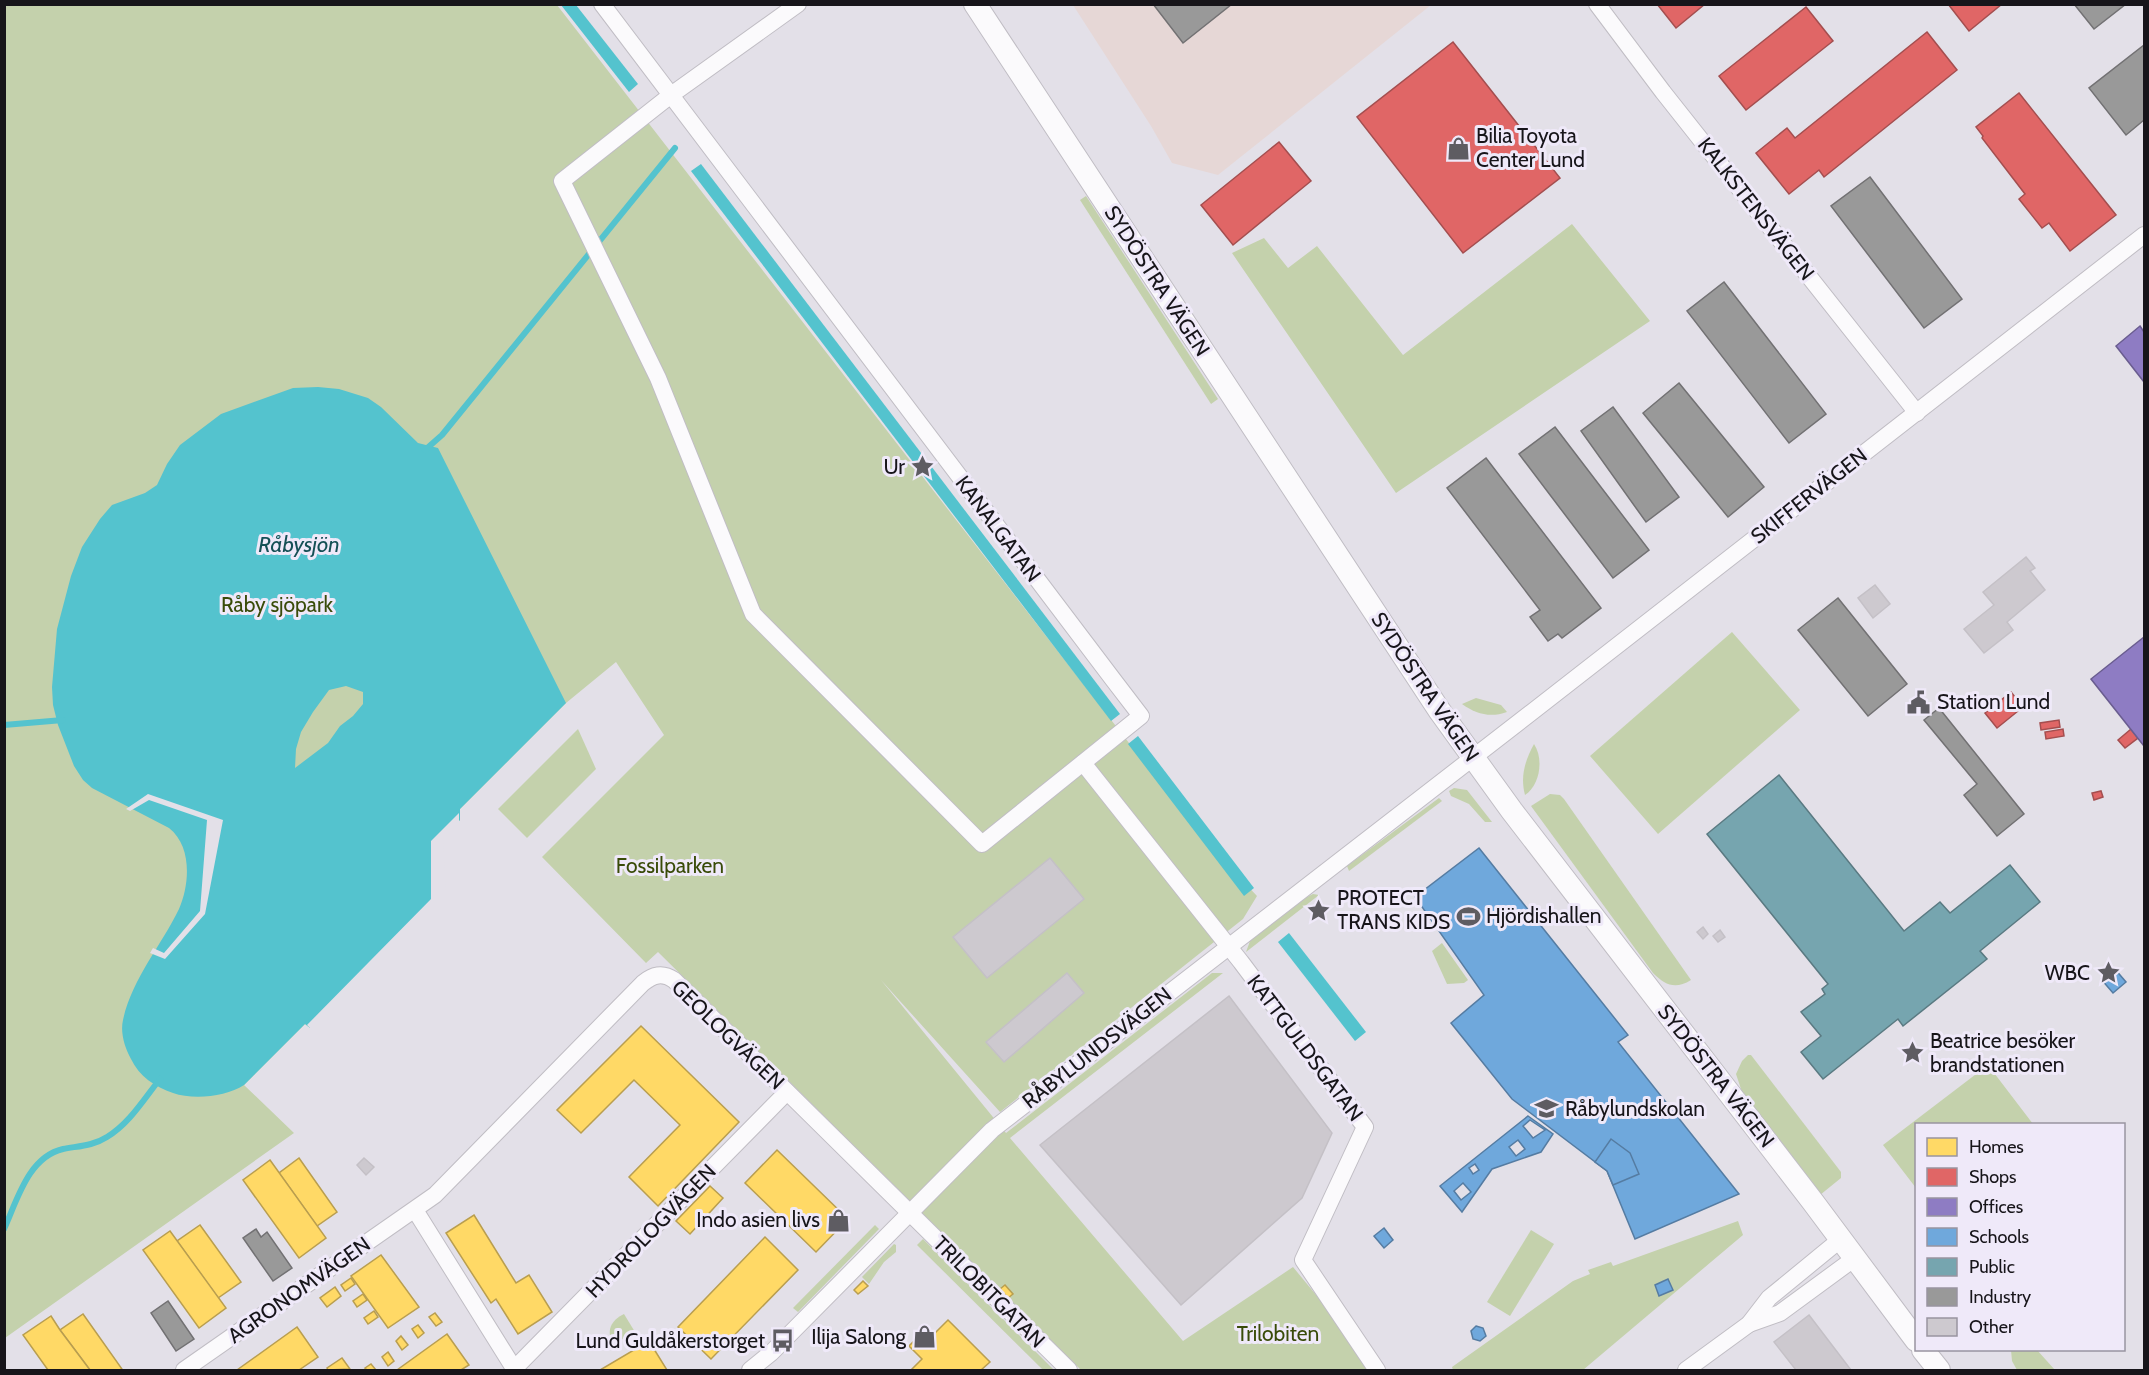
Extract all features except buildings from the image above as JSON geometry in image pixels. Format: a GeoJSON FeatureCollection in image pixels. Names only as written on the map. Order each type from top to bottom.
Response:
{"type":"FeatureCollection","features":[{"type":"Feature","properties":{"kind":"main road","name":"SYDÖSTRA VÄGEN"},"geometry":{"type":"LineString","coordinates":[[975,4],[1380,623],[1473,758],[1915,1337]]}},
{"type":"Feature","properties":{"kind":"main road"},"geometry":{"type":"LineString","coordinates":[[1924,1351],[1939,1371]]}},
{"type":"Feature","properties":{"kind":"street","name":"KANALGATAN"},"geometry":{"type":"LineString","coordinates":[[602,4],[671,95],[952,468],[1141,716],[982,844],[753,614],[658,378],[562,181],[671,95]]}},
{"type":"Feature","properties":{"kind":"street"},"geometry":{"type":"LineString","coordinates":[[671,95],[798,4]]}},
{"type":"Feature","properties":{"kind":"street","name":"KALKSTENSVÄGEN"},"geometry":{"type":"LineString","coordinates":[[1597,4],[1663,92],[1917,413]]}},
{"type":"Feature","properties":{"kind":"street","name":"SKIFFERVÄGEN"},"geometry":{"type":"LineString","coordinates":[[1473,758],[2145,235]]}},
{"type":"Feature","properties":{"kind":"street","name":"RÅBYLUNDSVÄGEN"},"geometry":{"type":"LineString","coordinates":[[750,1371],[771,1353],[992,1130],[1473,758]]}},
{"type":"Feature","properties":{"kind":"street"},"geometry":{"type":"LineString","coordinates":[[1083,763],[1227,947]]}},
{"type":"Feature","properties":{"kind":"street","name":"KATTGULDSGATAN"},"geometry":{"type":"LineString","coordinates":[[1227,947],[1365,1127],[1303,1260],[1377,1371]]}},
{"type":"Feature","properties":{"kind":"street","name":"GEOLOGVÄGEN"},"geometry":{"type":"LineString","coordinates":[[415,1210],[435,1195],[508,1123],[643,983],[662,975],[674,980],[909,1212]]}},
{"type":"Feature","properties":{"kind":"street","name":"HYDROLOGVÄGEN"},"geometry":{"type":"LineString","coordinates":[[514,1370],[787,1092]]}},
{"type":"Feature","properties":{"kind":"street"},"geometry":{"type":"LineString","coordinates":[[415,1210],[514,1370]]}},
{"type":"Feature","properties":{"kind":"street","name":"AGRONOMVÄGEN"},"geometry":{"type":"LineString","coordinates":[[184,1371],[415,1210]]}},
{"type":"Feature","properties":{"kind":"street","name":"TRILOBITGATAN"},"geometry":{"type":"LineString","coordinates":[[909,1212],[1069,1371]]}},
{"type":"Feature","properties":{"kind":"street"},"geometry":{"type":"LineString","coordinates":[[1749,1324],[1769,1298],[1841,1239]]}},
{"type":"Feature","properties":{"kind":"street"},"geometry":{"type":"LineString","coordinates":[[1686,1371],[1749,1324],[1780,1312],[1855,1258]]}},
{"type":"Feature","properties":{"kind":"shaded area"},"geometry":{"type":"Polygon","coordinates":[[[1073,5],[1431,5],[1218,175],[1172,163],[1151,126],[1073,5]]]}},
{"type":"Feature","properties":{"kind":"green space"},"geometry":{"type":"Polygon","coordinates":[[[4,5],[557,5],[1205,841],[1257,896],[1243,919],[1000,1112],[881,980],[1006,1133],[1212,973],[1223,973],[1010,1138],[1183,1341],[1293,1267],[1378,1370],[1081,1370],[658,952],[646,963],[542,857],[664,735],[616,662],[566,703],[460,809],[460,820],[443,837],[310,1028],[305,1024],[244,1085],[294,1133],[5,1338],[4,5]]]}},
{"type":"Feature","properties":{"kind":"green space"},"geometry":{"type":"Polygon","coordinates":[[[1086,196],[1218,399],[1211,404],[1080,200],[1086,196]]]}},
{"type":"Feature","properties":{"kind":"green space"},"geometry":{"type":"Polygon","coordinates":[[[1572,224],[1650,321],[1396,493],[1232,253],[1264,238],[1288,268],[1317,246],[1403,355],[1572,224]]]}},
{"type":"Feature","properties":{"kind":"green space"},"geometry":{"type":"Polygon","coordinates":[[[1732,632],[1800,710],[1658,834],[1590,756],[1732,632]]]}},
{"type":"Feature","properties":{"kind":"green space"},"geometry":{"type":"Polygon","coordinates":[[[1476,698],[1501,705],[1507,712],[1495,715],[1483,714],[1462,704],[1476,698]]]}},
{"type":"Feature","properties":{"kind":"green space"},"geometry":{"type":"Polygon","coordinates":[[[578,729],[596,769],[527,838],[498,809],[578,729]]]}},
{"type":"Feature","properties":{"kind":"green space"},"geometry":{"type":"Polygon","coordinates":[[[1534,744],[1539,757],[1539,771],[1534,785],[1525,795],[1524,769],[1534,744]]]}},
{"type":"Feature","properties":{"kind":"green space"},"geometry":{"type":"Polygon","coordinates":[[[1454,788],[1467,790],[1492,822],[1485,822],[1469,804],[1451,796],[1449,791],[1454,788]]]}},
{"type":"Feature","properties":{"kind":"green space"},"geometry":{"type":"Polygon","coordinates":[[[1550,794],[1560,795],[1564,799],[1691,980],[1680,985],[1670,985],[1653,973],[1531,806],[1550,794]]]}},
{"type":"Feature","properties":{"kind":"green space"},"geometry":{"type":"Polygon","coordinates":[[[1439,798],[1442,801],[1349,871],[1347,866],[1439,798]]]}},
{"type":"Feature","properties":{"kind":"green space"},"geometry":{"type":"Polygon","coordinates":[[[1313,894],[1319,895],[1246,952],[1250,941],[1313,894]]]}},
{"type":"Feature","properties":{"kind":"green space"},"geometry":{"type":"Polygon","coordinates":[[[1442,943],[1468,980],[1464,983],[1447,984],[1432,951],[1442,943]]]}},
{"type":"Feature","properties":{"kind":"green space"},"geometry":{"type":"Polygon","coordinates":[[[1751,1055],[1841,1172],[1841,1178],[1820,1195],[1743,1095],[1736,1074],[1742,1061],[1751,1055]]]}},
{"type":"Feature","properties":{"kind":"green space"},"geometry":{"type":"Polygon","coordinates":[[[1988,1065],[2032,1123],[1915,1123],[1915,1187],[1883,1145],[1988,1065]]]}},
{"type":"Feature","properties":{"kind":"green space"},"geometry":{"type":"Polygon","coordinates":[[[1738,1221],[1743,1235],[1583,1370],[1453,1370],[1452,1367],[1573,1281],[1590,1274],[1588,1270],[1611,1262],[1613,1266],[1738,1221]]]}},
{"type":"Feature","properties":{"kind":"green space"},"geometry":{"type":"Polygon","coordinates":[[[875,1225],[879,1229],[798,1312],[793,1308],[875,1225]]]}},
{"type":"Feature","properties":{"kind":"green space"},"geometry":{"type":"Polygon","coordinates":[[[1531,1230],[1554,1244],[1510,1316],[1487,1302],[1531,1230]]]}},
{"type":"Feature","properties":{"kind":"green space"},"geometry":{"type":"Polygon","coordinates":[[[923,1239],[1054,1370],[1043,1370],[917,1245],[923,1239]]]}},
{"type":"Feature","properties":{"kind":"green space"},"geometry":{"type":"Polygon","coordinates":[[[894,1244],[896,1252],[884,1262],[869,1284],[862,1277],[894,1244]]]}},
{"type":"Feature","properties":{"kind":"green space"},"geometry":{"type":"Polygon","coordinates":[[[624,1314],[635,1332],[614,1344],[610,1335],[611,1327],[624,1314]]]}},
{"type":"Feature","properties":{"kind":"green space"},"geometry":{"type":"Polygon","coordinates":[[[2011,1351],[2038,1351],[2055,1370],[2017,1370],[2012,1361],[2011,1351]]]}},
{"type":"Feature","properties":{"kind":"water"},"geometry":{"type":"Polygon","coordinates":[[[561,5],[576,5],[638,84],[629,92],[561,5]]]}},
{"type":"Feature","properties":{"kind":"water"},"geometry":{"type":"Polygon","coordinates":[[[701,164],[1120,714],[1111,721],[691,171],[701,164]]]}},
{"type":"Feature","properties":{"kind":"water","name":"Råbysjön"},"geometry":{"type":"Polygon","coordinates":[[[293,388],[339,389],[368,398],[381,407],[418,443],[438,448],[566,703],[460,809],[460,820],[443,837],[443,894],[310,1028],[305,1024],[244,1085],[219,1095],[200,1097],[181,1095],[166,1091],[138,1071],[127,1050],[122,1030],[127,1005],[133,991],[183,899],[187,877],[185,855],[182,845],[169,828],[92,788],[83,780],[74,766],[53,705],[52,687],[57,629],[71,576],[82,547],[112,505],[145,493],[157,485],[180,445],[221,414],[293,388]],[[346,686],[329,690],[301,732],[296,749],[295,768],[328,743],[340,726],[353,716],[363,704],[363,692],[346,686]]]}},
{"type":"Feature","properties":{"kind":"water"},"geometry":{"type":"Polygon","coordinates":[[[1138,736],[1254,888],[1244,896],[1128,744],[1138,736]]]}},
{"type":"Feature","properties":{"kind":"water"},"geometry":{"type":"Polygon","coordinates":[[[1289,933],[1366,1032],[1355,1041],[1278,942],[1289,933]]]}},
{"type":"Feature","properties":{"kind":"pier"},"geometry":{"type":"Polygon","coordinates":[[[148,794],[223,820],[205,914],[165,959],[150,953],[153,948],[164,953],[200,911],[207,820],[149,800],[130,811],[126,809],[148,794]]]}},
{"type":"Feature","properties":{"kind":"pier"},"geometry":{"type":"Polygon","coordinates":[[[459,813],[459,823],[443,838],[446,895],[312,1030],[307,1025],[431,899],[431,841],[459,813]]]}},
{"type":"Feature","properties":{"kind":"waterway"},"geometry":{"type":"LineString","coordinates":[[425,450],[442,435],[675,148]]}},
{"type":"Feature","properties":{"kind":"waterway"},"geometry":{"type":"LineString","coordinates":[[4,725],[63,720]]}},
{"type":"Feature","properties":{"kind":"waterway"},"geometry":{"type":"LineString","coordinates":[[4,1229],[19,1193],[32,1170],[41,1161],[63,1149],[96,1142],[115,1132],[136,1111],[160,1079]]}},
{"type":"Feature","properties":{"kind":"place","name":"Bilia Toyota Center Lund"},"geometry":{"type":"Point","coordinates":[1458,148]}},
{"type":"Feature","properties":{"kind":"place","name":"Ur"},"geometry":{"type":"Point","coordinates":[923,467]}},
{"type":"Feature","properties":{"kind":"place","name":"Station Lund"},"geometry":{"type":"Point","coordinates":[1919,702]}},
{"type":"Feature","properties":{"kind":"place","name":"PROTECT TRANS KIDS"},"geometry":{"type":"Point","coordinates":[1319,910]}},
{"type":"Feature","properties":{"kind":"place","name":"Hjördishallen"},"geometry":{"type":"Point","coordinates":[1468,916]}},
{"type":"Feature","properties":{"kind":"place","name":"WBC"},"geometry":{"type":"Point","coordinates":[2108,973]}},
{"type":"Feature","properties":{"kind":"place","name":"Beatrice besöker brandstationen"},"geometry":{"type":"Point","coordinates":[1912,1053]}},
{"type":"Feature","properties":{"kind":"place","name":"Råbylundskolan"},"geometry":{"type":"Point","coordinates":[1547,1109]}},
{"type":"Feature","properties":{"kind":"place","name":"Indo asien livs"},"geometry":{"type":"Point","coordinates":[838,1220]}},
{"type":"Feature","properties":{"kind":"place","name":"Ilija Salong"},"geometry":{"type":"Point","coordinates":[924,1337]}},
{"type":"Feature","properties":{"kind":"place","name":"Lund Guldåkerstorget"},"geometry":{"type":"Point","coordinates":[783,1341]}},
{"type":"Feature","properties":{"kind":"park label","name":"Råby sjöpark"},"geometry":{"type":"Point","coordinates":[277,605]}},
{"type":"Feature","properties":{"kind":"park label","name":"Fossilparken"},"geometry":{"type":"Point","coordinates":[670,866]}},
{"type":"Feature","properties":{"kind":"park label","name":"Trilobiten"},"geometry":{"type":"Point","coordinates":[1278,1334]}}]}
